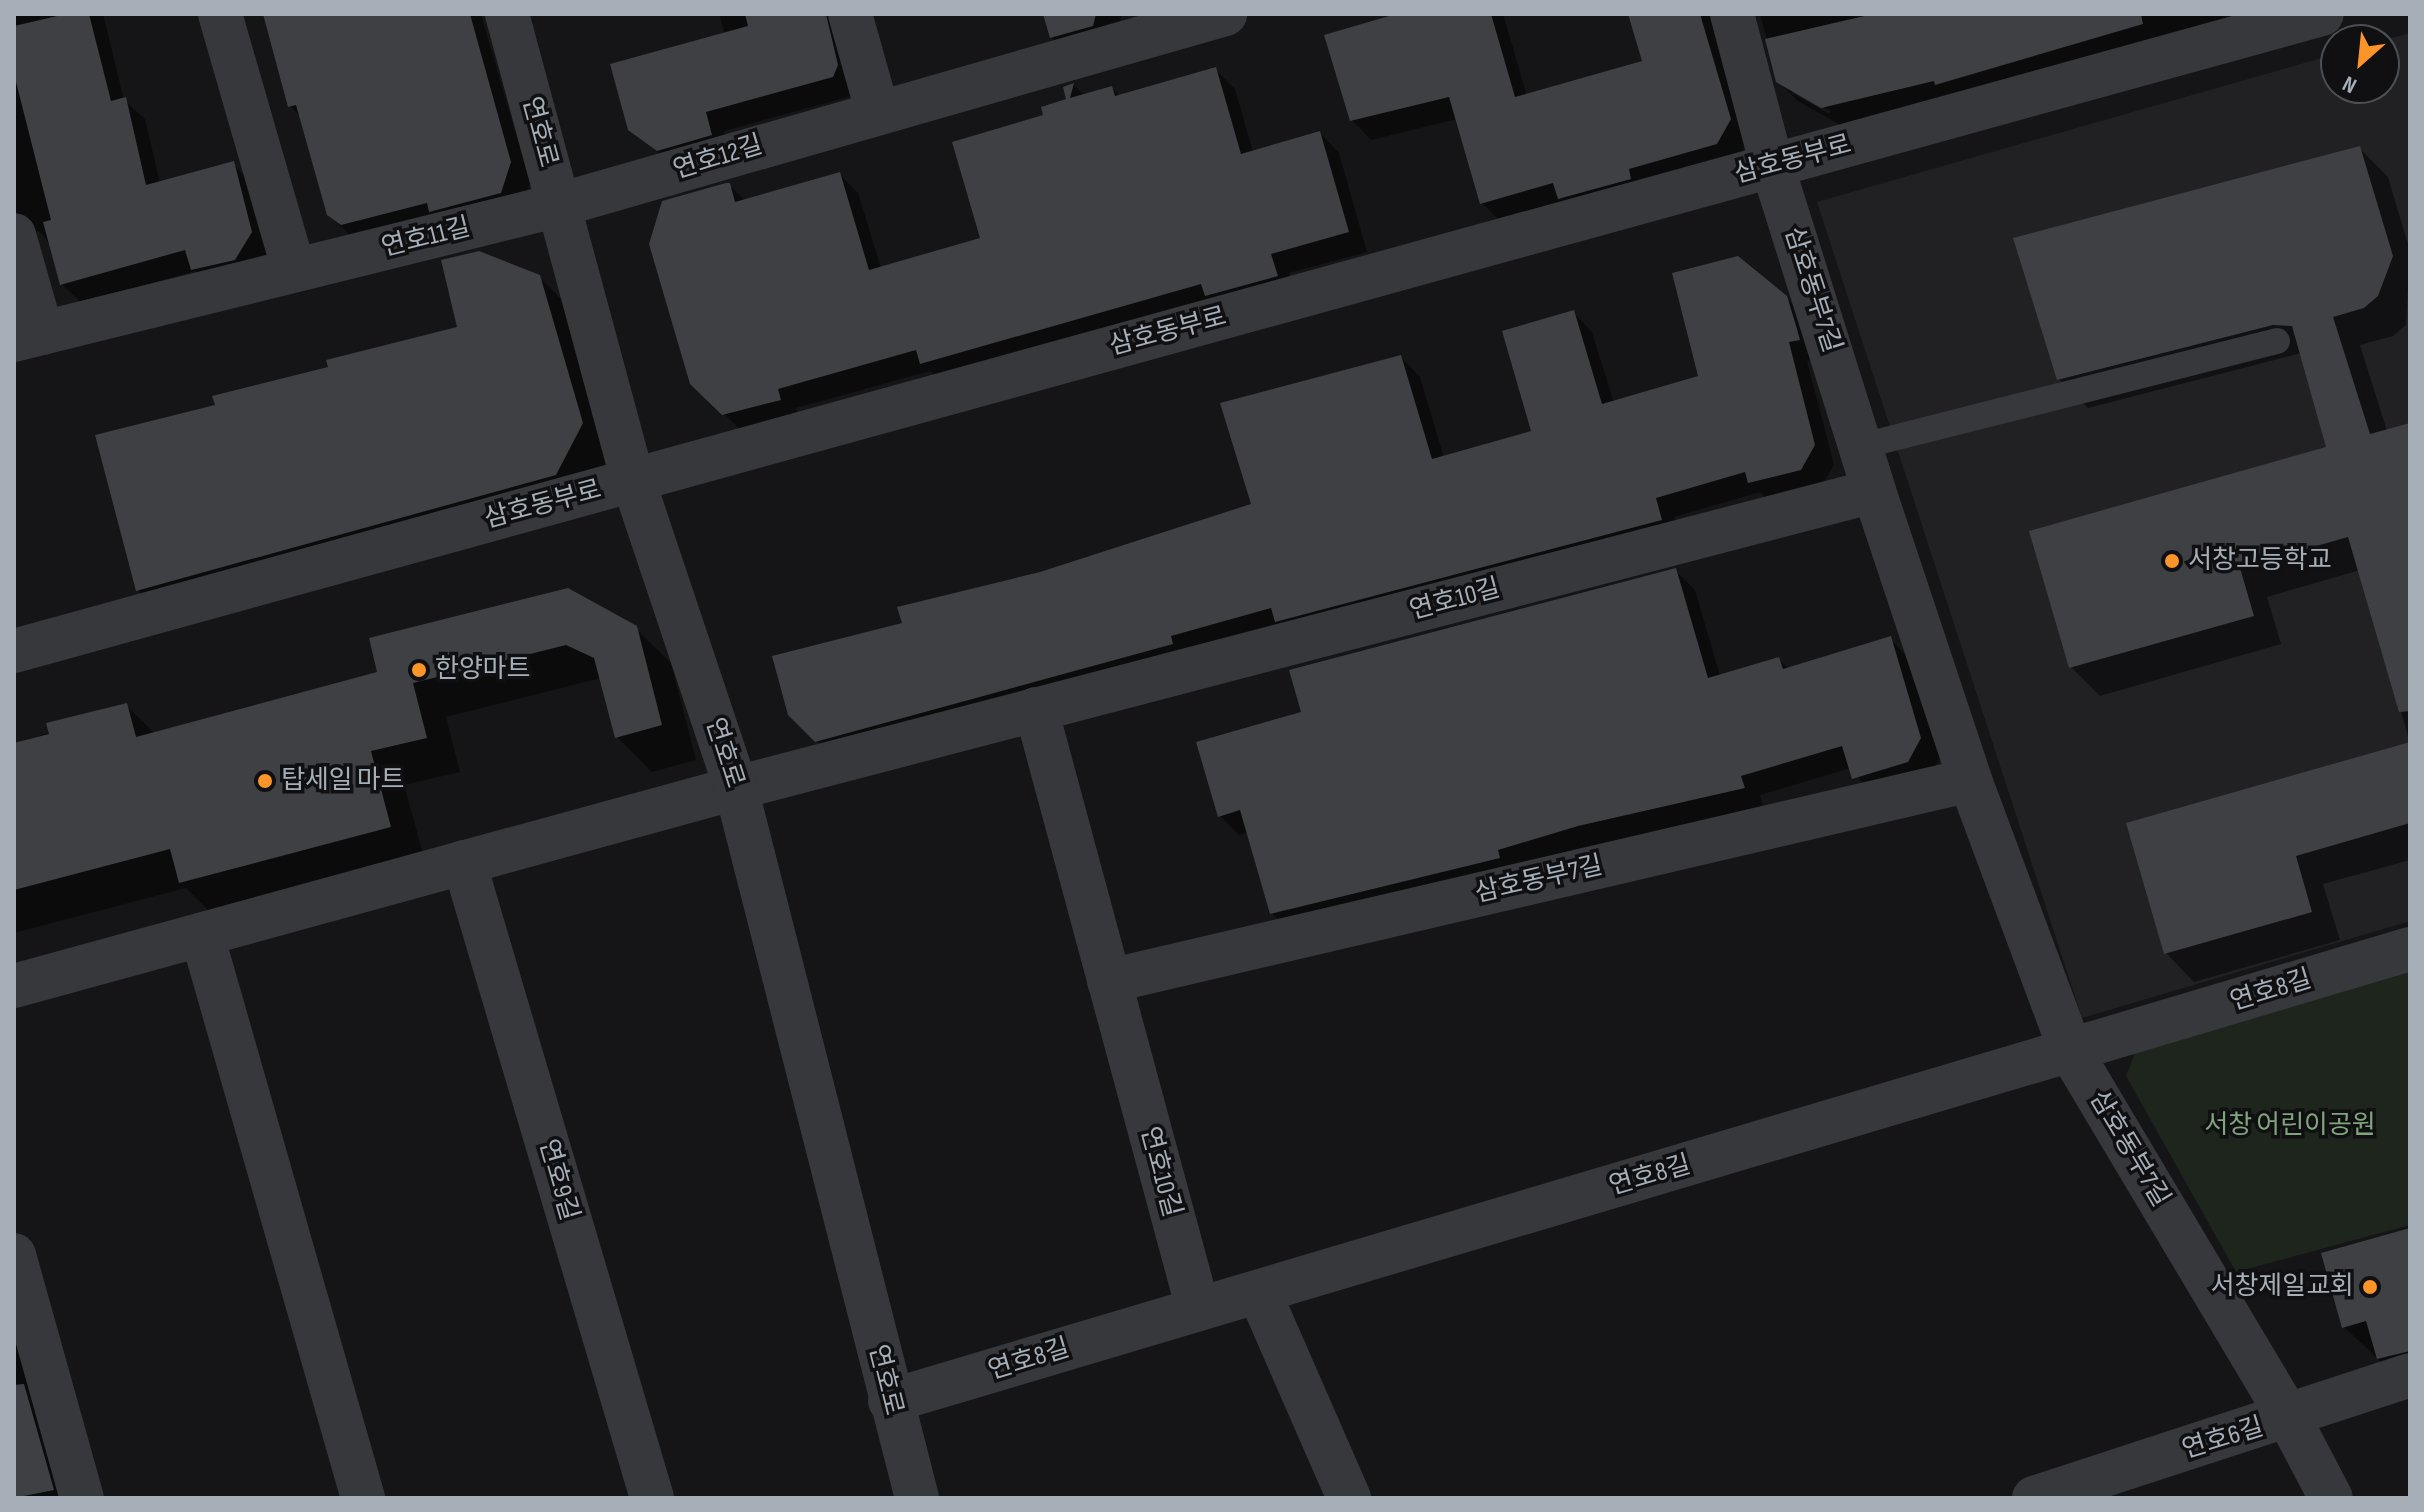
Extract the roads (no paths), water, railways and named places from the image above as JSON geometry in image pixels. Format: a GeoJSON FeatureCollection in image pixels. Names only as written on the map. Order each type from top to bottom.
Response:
{"type":"FeatureCollection","features":[{"type":"Feature","properties":{"kind":"street"},"geometry":{"type":"LineString","coordinates":[[220,14],[294,270]]}},
{"type":"Feature","properties":{"kind":"street","name":"연호로"},"geometry":{"type":"LineString","coordinates":[[507,14],[633,480],[736,788],[917,1498]]}},
{"type":"Feature","properties":{"kind":"street"},"geometry":{"type":"LineString","coordinates":[[850,14],[877,110]]}},
{"type":"Feature","properties":{"kind":"street","name":"연호12길"},"geometry":{"type":"LineString","coordinates":[[559,205],[1152,24],[1225,14]]}},
{"type":"Feature","properties":{"kind":"street","name":"삼호동부7길"},"geometry":{"type":"LineString","coordinates":[[1732,14],[1772,165],[1874,491],[1970,780],[2071,1052],[2289,1418],[2331,1498]]}},
{"type":"Feature","properties":{"kind":"street","name":"삼호동부로"},"geometry":{"type":"LineString","coordinates":[[14,651],[2322,14]]}},
{"type":"Feature","properties":{"kind":"street","name":"연호11길"},"geometry":{"type":"LineString","coordinates":[[14,235],[28,336],[559,205]]}},
{"type":"Feature","properties":{"kind":"street","name":"연호10길"},"geometry":{"type":"LineString","coordinates":[[736,788],[1874,491]]}},
{"type":"Feature","properties":{"kind":"street","name":"연호10길"},"geometry":{"type":"LineString","coordinates":[[1036,709],[1198,1309]]}},
{"type":"Feature","properties":{"kind":"street","name":"삼호동부7길"},"geometry":{"type":"LineString","coordinates":[[1109,981],[1970,780]]}},
{"type":"Feature","properties":{"kind":"street"},"geometry":{"type":"LineString","coordinates":[[14,986],[736,788]]}},
{"type":"Feature","properties":{"kind":"street","name":"연호9길"},"geometry":{"type":"LineString","coordinates":[[464,862],[652,1498]]}},
{"type":"Feature","properties":{"kind":"street"},"geometry":{"type":"LineString","coordinates":[[202,935],[363,1498]]}},
{"type":"Feature","properties":{"kind":"street","name":"연호8길"},"geometry":{"type":"LineString","coordinates":[[890,1401],[2410,949]]}},
{"type":"Feature","properties":{"kind":"street"},"geometry":{"type":"LineString","coordinates":[[14,1255],[82,1498]]}},
{"type":"Feature","properties":{"kind":"street"},"geometry":{"type":"LineString","coordinates":[[1259,1292],[1349,1498]]}},
{"type":"Feature","properties":{"kind":"street","name":"연호6길"},"geometry":{"type":"LineString","coordinates":[[2034,1498],[2289,1418],[2410,1375]]}},
{"type":"Feature","properties":{"kind":"lane"},"geometry":{"type":"LineString","coordinates":[[1862,446],[2277,341]]}},
{"type":"Feature","properties":{"kind":"place","name":"서창고등학교"},"geometry":{"type":"Point","coordinates":[2172,561]}},
{"type":"Feature","properties":{"kind":"place","name":"한양마트"},"geometry":{"type":"Point","coordinates":[419,670]}},
{"type":"Feature","properties":{"kind":"place","name":"탑세일 마트"},"geometry":{"type":"Point","coordinates":[265,781]}},
{"type":"Feature","properties":{"kind":"place","name":"서창제일교회"},"geometry":{"type":"Point","coordinates":[2370,1287]}},
{"type":"Feature","properties":{"kind":"park label","name":"서창 어린이공원"},"geometry":{"type":"Point","coordinates":[2290,1126]}}]}
